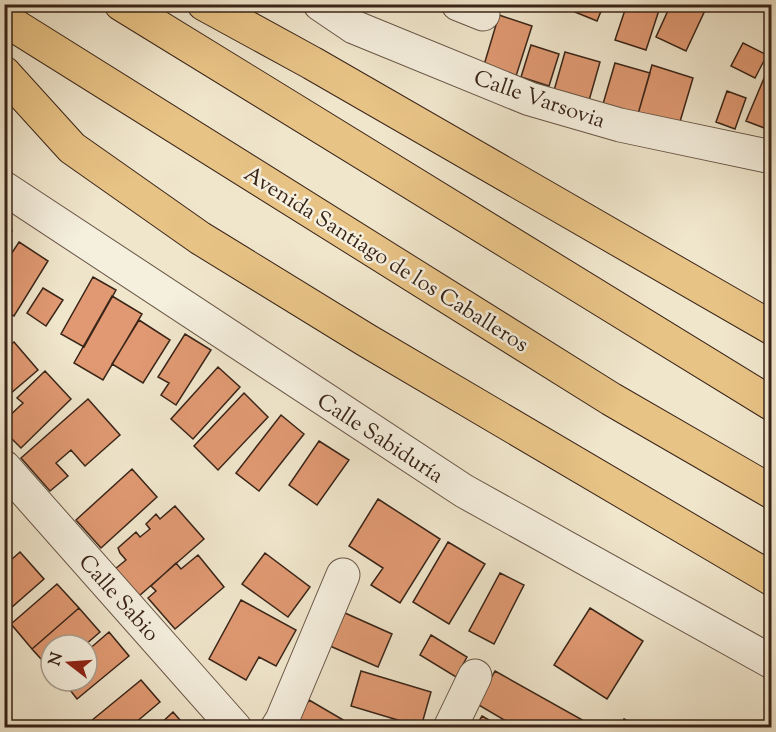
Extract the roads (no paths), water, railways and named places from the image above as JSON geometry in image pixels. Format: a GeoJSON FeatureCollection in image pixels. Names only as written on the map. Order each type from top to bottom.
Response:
{"type":"FeatureCollection","features":[{"type":"Feature","properties":{"kind":"highway"},"geometry":{"type":"LineString","coordinates":[[121,4],[771,404]]}},
{"type":"Feature","properties":{"kind":"highway"},"geometry":{"type":"LineString","coordinates":[[204,4],[312,63],[471,157],[771,328]]}},
{"type":"Feature","properties":{"kind":"highway","name":"Avenida Santiago de los Caballeros"},"geometry":{"type":"LineString","coordinates":[[4,20],[611,399],[771,492]]}},
{"type":"Feature","properties":{"kind":"highway"},"geometry":{"type":"LineString","coordinates":[[4,73],[72,148],[200,237],[366,340],[771,579]]}},
{"type":"Feature","properties":{"kind":"street","name":"Calle Varsovia"},"geometry":{"type":"LineString","coordinates":[[320,4],[354,27],[530,99],[620,125],[771,157]]}},
{"type":"Feature","properties":{"kind":"street","name":"Calle Sabiduría"},"geometry":{"type":"LineString","coordinates":[[4,188],[464,491],[771,662]]}},
{"type":"Feature","properties":{"kind":"street","name":"Calle Sabio"},"geometry":{"type":"LineString","coordinates":[[4,467],[235,728]]}},
{"type":"Feature","properties":{"kind":"street"},"geometry":{"type":"LineString","coordinates":[[277,728],[343,575]]}},
{"type":"Feature","properties":{"kind":"street"},"geometry":{"type":"LineString","coordinates":[[450,728],[476,676]]}}]}
